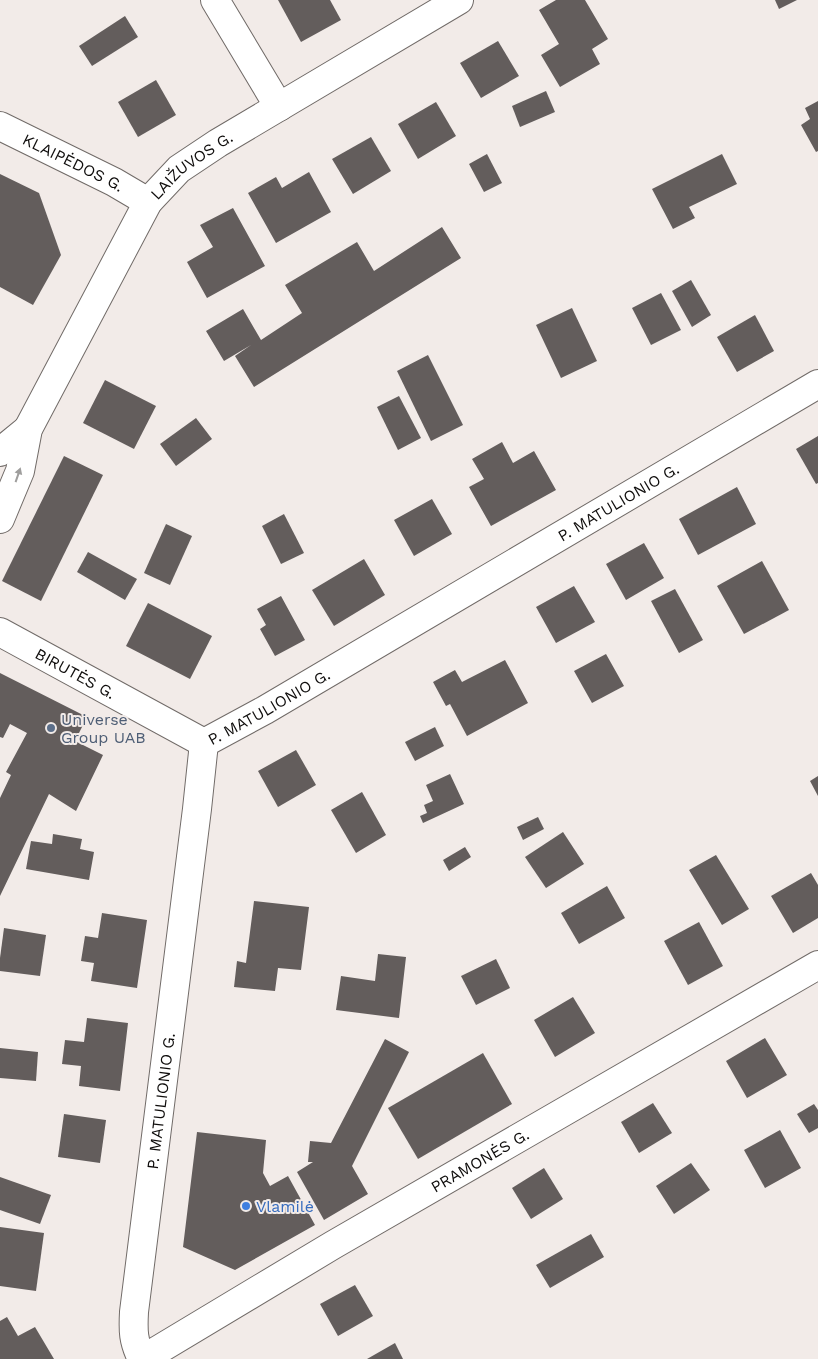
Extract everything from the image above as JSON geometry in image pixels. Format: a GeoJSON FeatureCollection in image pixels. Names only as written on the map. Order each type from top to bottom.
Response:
{"type":"FeatureCollection","features":[{"type":"Feature","properties":{"kind":"street"},"geometry":{"type":"LineString","coordinates":[[215,0],[279,107]]}},
{"type":"Feature","properties":{"kind":"street","name":"LAIŽUVOS G."},"geometry":{"type":"LineString","coordinates":[[28,429],[148,202],[179,169],[218,143],[459,0]]}},
{"type":"Feature","properties":{"kind":"street","name":"KLAIPĖDOS G."},"geometry":{"type":"LineString","coordinates":[[0,126],[114,182],[148,202]]}},
{"type":"Feature","properties":{"kind":"street","name":"P. MATULIONIO G."},"geometry":{"type":"LineString","coordinates":[[143,1359],[136,1348],[133,1335],[134,1312],[204,742],[264,710],[818,384]]}},
{"type":"Feature","properties":{"kind":"street"},"geometry":{"type":"LineString","coordinates":[[0,452],[28,429]]}},
{"type":"Feature","properties":{"kind":"street"},"geometry":{"type":"LineString","coordinates":[[0,519],[20,471],[28,429]]}},
{"type":"Feature","properties":{"kind":"street","name":"BIRUTĖS G."},"geometry":{"type":"LineString","coordinates":[[0,632],[204,742]]}},
{"type":"Feature","properties":{"kind":"street","name":"PRAMONĖS G."},"geometry":{"type":"LineString","coordinates":[[143,1359],[342,1240],[818,965]]}},
{"type":"Feature","properties":{"kind":"building"},"geometry":{"type":"Polygon","coordinates":[[[278,0],[330,0],[341,20],[301,42],[278,0]]]}},
{"type":"Feature","properties":{"kind":"building"},"geometry":{"type":"Polygon","coordinates":[[[556,0],[585,0],[608,39],[592,49],[600,64],[560,87],[541,55],[559,44],[539,10],[556,0]]]}},
{"type":"Feature","properties":{"kind":"building"},"geometry":{"type":"Polygon","coordinates":[[[775,0],[797,0],[779,9],[775,0]]]}},
{"type":"Feature","properties":{"kind":"building"},"geometry":{"type":"Polygon","coordinates":[[[125,16],[138,37],[92,66],[79,46],[125,16]]]}},
{"type":"Feature","properties":{"kind":"building"},"geometry":{"type":"Polygon","coordinates":[[[498,41],[519,76],[481,98],[460,63],[498,41]]]}},
{"type":"Feature","properties":{"kind":"building"},"geometry":{"type":"Polygon","coordinates":[[[156,80],[176,115],[138,137],[118,102],[156,80]]]}},
{"type":"Feature","properties":{"kind":"building"},"geometry":{"type":"Polygon","coordinates":[[[546,91],[555,112],[520,127],[512,106],[546,91]]]}},
{"type":"Feature","properties":{"kind":"building"},"geometry":{"type":"Polygon","coordinates":[[[818,101],[818,151],[816,152],[801,125],[810,119],[805,108],[818,101]]]}},
{"type":"Feature","properties":{"kind":"building"},"geometry":{"type":"Polygon","coordinates":[[[436,102],[456,136],[418,159],[398,124],[436,102]]]}},
{"type":"Feature","properties":{"kind":"building"},"geometry":{"type":"Polygon","coordinates":[[[371,137],[391,171],[353,194],[332,159],[371,137]]]}},
{"type":"Feature","properties":{"kind":"building"},"geometry":{"type":"Polygon","coordinates":[[[487,154],[502,183],[484,192],[469,164],[487,154]]]}},
{"type":"Feature","properties":{"kind":"building"},"geometry":{"type":"Polygon","coordinates":[[[722,154],[737,184],[689,207],[695,218],[673,229],[652,189],[722,154]]]}},
{"type":"Feature","properties":{"kind":"building"},"geometry":{"type":"Polygon","coordinates":[[[309,172],[331,212],[276,243],[248,193],[276,177],[282,188],[309,172]]]}},
{"type":"Feature","properties":{"kind":"building"},"geometry":{"type":"Polygon","coordinates":[[[0,174],[39,193],[61,255],[33,305],[0,287],[0,174]]]}},
{"type":"Feature","properties":{"kind":"building"},"geometry":{"type":"Polygon","coordinates":[[[233,208],[265,266],[207,298],[187,262],[213,247],[200,225],[233,208]]]}},
{"type":"Feature","properties":{"kind":"building"},"geometry":{"type":"Polygon","coordinates":[[[442,227],[461,258],[254,387],[235,356],[251,345],[224,361],[206,331],[243,309],[261,340],[302,313],[285,285],[357,242],[374,271],[442,227]]]}},
{"type":"Feature","properties":{"kind":"building"},"geometry":{"type":"Polygon","coordinates":[[[691,280],[711,315],[692,327],[672,291],[691,280]]]}},
{"type":"Feature","properties":{"kind":"building"},"geometry":{"type":"Polygon","coordinates":[[[661,293],[681,330],[651,345],[632,308],[661,293]]]}},
{"type":"Feature","properties":{"kind":"building"},"geometry":{"type":"Polygon","coordinates":[[[572,308],[597,361],[561,378],[536,325],[572,308]]]}},
{"type":"Feature","properties":{"kind":"building"},"geometry":{"type":"Polygon","coordinates":[[[755,315],[774,351],[737,372],[717,337],[755,315]]]}},
{"type":"Feature","properties":{"kind":"building"},"geometry":{"type":"Polygon","coordinates":[[[428,355],[463,425],[431,441],[397,371],[428,355]]]}},
{"type":"Feature","properties":{"kind":"building"},"geometry":{"type":"Polygon","coordinates":[[[105,380],[156,406],[134,449],[83,423],[105,380]]]}},
{"type":"Feature","properties":{"kind":"building"},"geometry":{"type":"Polygon","coordinates":[[[399,396],[421,438],[398,450],[377,407],[399,396]]]}},
{"type":"Feature","properties":{"kind":"building"},"geometry":{"type":"Polygon","coordinates":[[[196,418],[212,439],[176,466],[160,444],[196,418]]]}},
{"type":"Feature","properties":{"kind":"building"},"geometry":{"type":"Polygon","coordinates":[[[818,436],[818,483],[816,484],[796,449],[818,436]]]}},
{"type":"Feature","properties":{"kind":"building"},"geometry":{"type":"Polygon","coordinates":[[[502,442],[513,463],[534,451],[556,490],[491,526],[469,487],[484,479],[472,459],[502,442]]]}},
{"type":"Feature","properties":{"kind":"building"},"geometry":{"type":"Polygon","coordinates":[[[64,456],[103,475],[41,601],[2,581],[64,456]]]}},
{"type":"Feature","properties":{"kind":"building"},"geometry":{"type":"Polygon","coordinates":[[[737,487],[756,524],[698,555],[679,519],[737,487]]]}},
{"type":"Feature","properties":{"kind":"building"},"geometry":{"type":"Polygon","coordinates":[[[432,499],[452,534],[414,556],[394,520],[432,499]]]}},
{"type":"Feature","properties":{"kind":"building"},"geometry":{"type":"Polygon","coordinates":[[[284,514],[304,553],[281,564],[262,526],[284,514]]]}},
{"type":"Feature","properties":{"kind":"building"},"geometry":{"type":"Polygon","coordinates":[[[166,524],[192,536],[170,585],[144,573],[166,524]]]}},
{"type":"Feature","properties":{"kind":"building"},"geometry":{"type":"Polygon","coordinates":[[[644,543],[664,578],[626,600],[606,564],[644,543]]]}},
{"type":"Feature","properties":{"kind":"building"},"geometry":{"type":"Polygon","coordinates":[[[88,552],[137,579],[125,600],[77,572],[88,552]]]}},
{"type":"Feature","properties":{"kind":"building"},"geometry":{"type":"Polygon","coordinates":[[[364,559],[385,595],[334,626],[312,590],[364,559]]]}},
{"type":"Feature","properties":{"kind":"building"},"geometry":{"type":"Polygon","coordinates":[[[762,561],[789,610],[744,634],[717,586],[762,561]]]}},
{"type":"Feature","properties":{"kind":"building"},"geometry":{"type":"Polygon","coordinates":[[[574,586],[595,622],[556,643],[536,607],[574,586]]]}},
{"type":"Feature","properties":{"kind":"building"},"geometry":{"type":"Polygon","coordinates":[[[675,589],[703,640],[679,653],[651,601],[675,589]]]}},
{"type":"Feature","properties":{"kind":"building"},"geometry":{"type":"Polygon","coordinates":[[[281,596],[305,640],[275,656],[260,629],[266,625],[257,609],[281,596]]]}},
{"type":"Feature","properties":{"kind":"building"},"geometry":{"type":"Polygon","coordinates":[[[148,603],[212,636],[190,679],[126,646],[148,603]]]}},
{"type":"Feature","properties":{"kind":"building"},"geometry":{"type":"Polygon","coordinates":[[[606,654],[624,686],[592,703],[574,671],[606,654]]]}},
{"type":"Feature","properties":{"kind":"building"},"geometry":{"type":"Polygon","coordinates":[[[505,660],[528,703],[467,736],[450,704],[446,706],[433,682],[455,670],[462,682],[505,660]]]}},
{"type":"Feature","properties":{"kind":"building"},"geometry":{"type":"Polygon","coordinates":[[[0,673],[87,717],[75,741],[103,755],[76,811],[49,794],[0,896],[0,798],[11,775],[6,772],[27,733],[10,724],[3,738],[0,737],[0,673]]]}},
{"type":"Feature","properties":{"kind":"building"},"geometry":{"type":"Polygon","coordinates":[[[435,727],[444,746],[415,761],[405,742],[435,727]]]}},
{"type":"Feature","properties":{"kind":"building"},"geometry":{"type":"Polygon","coordinates":[[[296,750],[316,785],[278,807],[258,771],[296,750]]]}},
{"type":"Feature","properties":{"kind":"building"},"geometry":{"type":"Polygon","coordinates":[[[450,774],[464,804],[423,823],[420,816],[427,813],[424,805],[433,801],[426,785],[450,774]]]}},
{"type":"Feature","properties":{"kind":"building"},"geometry":{"type":"Polygon","coordinates":[[[818,776],[818,796],[810,781],[818,776]]]}},
{"type":"Feature","properties":{"kind":"building"},"geometry":{"type":"Polygon","coordinates":[[[362,792],[386,835],[356,853],[331,810],[362,792]]]}},
{"type":"Feature","properties":{"kind":"building"},"geometry":{"type":"Polygon","coordinates":[[[538,817],[544,829],[523,840],[517,827],[538,817]]]}},
{"type":"Feature","properties":{"kind":"building"},"geometry":{"type":"Polygon","coordinates":[[[563,832],[584,864],[546,888],[525,857],[563,832]]]}},
{"type":"Feature","properties":{"kind":"building"},"geometry":{"type":"Polygon","coordinates":[[[53,834],[82,839],[80,849],[94,852],[89,880],[26,869],[31,841],[52,844],[53,834]]]}},
{"type":"Feature","properties":{"kind":"building"},"geometry":{"type":"Polygon","coordinates":[[[465,847],[471,857],[449,871],[443,860],[465,847]]]}},
{"type":"Feature","properties":{"kind":"building"},"geometry":{"type":"Polygon","coordinates":[[[716,855],[749,909],[722,925],[689,870],[716,855]]]}},
{"type":"Feature","properties":{"kind":"building"},"geometry":{"type":"Polygon","coordinates":[[[811,873],[818,885],[818,918],[793,933],[771,896],[811,873]]]}},
{"type":"Feature","properties":{"kind":"building"},"geometry":{"type":"Polygon","coordinates":[[[607,886],[625,918],[579,944],[561,913],[607,886]]]}},
{"type":"Feature","properties":{"kind":"building"},"geometry":{"type":"Polygon","coordinates":[[[254,901],[309,907],[301,970],[278,968],[275,991],[234,987],[237,961],[246,963],[254,901]]]}},
{"type":"Feature","properties":{"kind":"building"},"geometry":{"type":"Polygon","coordinates":[[[102,913],[147,920],[137,988],[91,981],[94,963],[81,961],[85,936],[98,938],[102,913]]]}},
{"type":"Feature","properties":{"kind":"building"},"geometry":{"type":"Polygon","coordinates":[[[699,922],[723,966],[688,985],[664,941],[699,922]]]}},
{"type":"Feature","properties":{"kind":"building"},"geometry":{"type":"Polygon","coordinates":[[[4,928],[46,935],[40,976],[0,971],[4,928]]]}},
{"type":"Feature","properties":{"kind":"building"},"geometry":{"type":"Polygon","coordinates":[[[378,954],[406,957],[399,1018],[336,1010],[341,976],[375,981],[378,954]]]}},
{"type":"Feature","properties":{"kind":"building"},"geometry":{"type":"Polygon","coordinates":[[[496,959],[510,988],[476,1005],[461,976],[496,959]]]}},
{"type":"Feature","properties":{"kind":"building"},"geometry":{"type":"Polygon","coordinates":[[[573,997],[595,1033],[555,1057],[534,1020],[573,997]]]}},
{"type":"Feature","properties":{"kind":"building"},"geometry":{"type":"Polygon","coordinates":[[[87,1018],[128,1023],[120,1091],[79,1086],[81,1066],[62,1064],[65,1040],[84,1042],[87,1018]]]}},
{"type":"Feature","properties":{"kind":"building"},"geometry":{"type":"Polygon","coordinates":[[[765,1038],[787,1075],[747,1098],[726,1061],[765,1038]]]}},
{"type":"Feature","properties":{"kind":"building"},"geometry":{"type":"Polygon","coordinates":[[[385,1039],[409,1052],[352,1166],[368,1194],[324,1220],[297,1172],[313,1162],[308,1162],[310,1141],[331,1143],[385,1039]]]}},
{"type":"Feature","properties":{"kind":"building"},"geometry":{"type":"Polygon","coordinates":[[[0,1048],[38,1052],[36,1081],[0,1078],[0,1048]]]}},
{"type":"Feature","properties":{"kind":"building"},"geometry":{"type":"Polygon","coordinates":[[[483,1053],[512,1104],[418,1159],[388,1108],[483,1053]]]}},
{"type":"Feature","properties":{"kind":"building"},"geometry":{"type":"Polygon","coordinates":[[[653,1103],[672,1133],[639,1153],[621,1122],[653,1103]]]}},
{"type":"Feature","properties":{"kind":"building"},"geometry":{"type":"Polygon","coordinates":[[[814,1104],[818,1110],[818,1128],[809,1133],[797,1114],[814,1104]]]}},
{"type":"Feature","properties":{"kind":"building"},"geometry":{"type":"Polygon","coordinates":[[[64,1114],[106,1120],[100,1163],[58,1157],[64,1114]]]}},
{"type":"Feature","properties":{"kind":"building"},"geometry":{"type":"Polygon","coordinates":[[[780,1130],[801,1168],[765,1188],[744,1150],[780,1130]]]}},
{"type":"Feature","properties":{"kind":"building","name":"Vlamilė"},"geometry":{"type":"Polygon","coordinates":[[[197,1132],[266,1140],[263,1173],[270,1186],[288,1176],[315,1225],[235,1270],[183,1247],[197,1132]]]}},
{"type":"Feature","properties":{"kind":"building"},"geometry":{"type":"Polygon","coordinates":[[[691,1163],[710,1190],[674,1214],[656,1186],[691,1163]]]}},
{"type":"Feature","properties":{"kind":"building"},"geometry":{"type":"Polygon","coordinates":[[[544,1168],[563,1199],[531,1219],[512,1188],[544,1168]]]}},
{"type":"Feature","properties":{"kind":"building"},"geometry":{"type":"Polygon","coordinates":[[[0,1177],[51,1195],[40,1224],[0,1210],[0,1177]]]}},
{"type":"Feature","properties":{"kind":"building"},"geometry":{"type":"Polygon","coordinates":[[[0,1227],[44,1233],[36,1291],[0,1286],[0,1227]]]}},
{"type":"Feature","properties":{"kind":"building"},"geometry":{"type":"Polygon","coordinates":[[[591,1234],[604,1257],[550,1288],[536,1265],[591,1234]]]}},
{"type":"Feature","properties":{"kind":"building"},"geometry":{"type":"Polygon","coordinates":[[[355,1285],[373,1316],[338,1336],[320,1304],[355,1285]]]}},
{"type":"Feature","properties":{"kind":"building"},"geometry":{"type":"Polygon","coordinates":[[[7,1317],[18,1336],[35,1327],[54,1359],[0,1359],[0,1321],[7,1317]]]}},
{"type":"Feature","properties":{"kind":"building"},"geometry":{"type":"Polygon","coordinates":[[[395,1343],[403,1359],[367,1359],[395,1343]]]}},
{"type":"Feature","properties":{"kind":"place","name":"Universe Group UAB"},"geometry":{"type":"Point","coordinates":[51,728]}},
{"type":"Feature","properties":{"kind":"place","name":"Vlamilė"},"geometry":{"type":"Point","coordinates":[246,1206]}}]}
